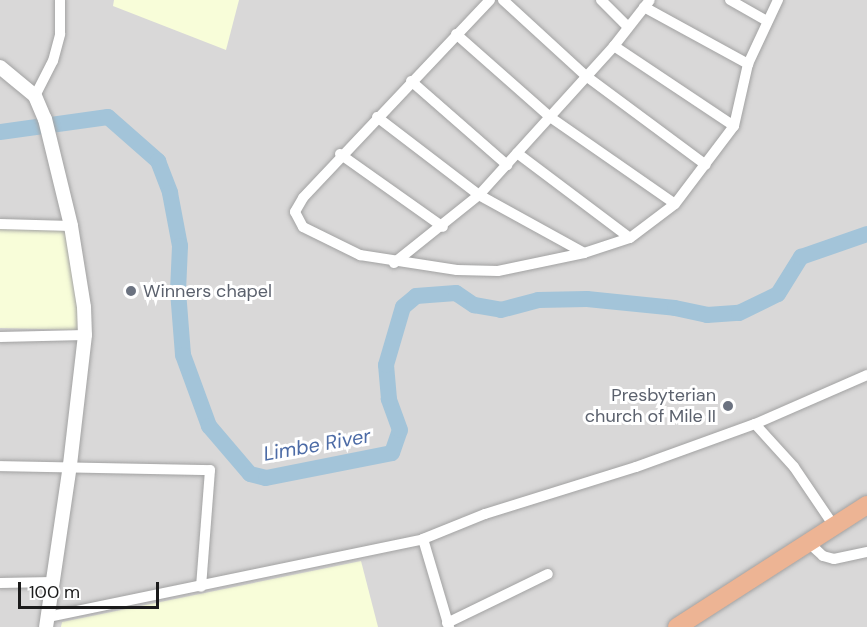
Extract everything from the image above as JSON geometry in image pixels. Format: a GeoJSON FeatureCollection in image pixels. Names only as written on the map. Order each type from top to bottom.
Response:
{"type":"FeatureCollection","features":[{"type":"Feature","properties":{"kind":"highway"},"geometry":{"type":"LineString","coordinates":[[677,627],[867,505]]}},
{"type":"Feature","properties":{"kind":"street"},"geometry":{"type":"LineString","coordinates":[[35,96],[53,61],[60,34],[60,0]]}},
{"type":"Feature","properties":{"kind":"street"},"geometry":{"type":"LineString","coordinates":[[490,0],[340,154],[297,206],[296,219],[325,239],[360,255],[394,263],[498,271],[584,253],[630,238],[675,204],[734,126],[748,64],[778,0]]}},
{"type":"Feature","properties":{"kind":"street"},"geometry":{"type":"LineString","coordinates":[[502,0],[586,76],[706,165]]}},
{"type":"Feature","properties":{"kind":"street"},"geometry":{"type":"LineString","coordinates":[[601,0],[627,27]]}},
{"type":"Feature","properties":{"kind":"street"},"geometry":{"type":"LineString","coordinates":[[730,0],[767,21]]}},
{"type":"Feature","properties":{"kind":"street"},"geometry":{"type":"LineString","coordinates":[[394,263],[443,227],[479,195],[614,46],[647,4],[748,64]]}},
{"type":"Feature","properties":{"kind":"street"},"geometry":{"type":"LineString","coordinates":[[456,34],[550,117],[675,204]]}},
{"type":"Feature","properties":{"kind":"street"},"geometry":{"type":"LineString","coordinates":[[614,46],[734,126]]}},
{"type":"Feature","properties":{"kind":"street"},"geometry":{"type":"LineString","coordinates":[[0,67],[35,96],[51,135],[70,226],[85,335],[70,465],[47,622],[423,538],[755,424],[867,375]]}},
{"type":"Feature","properties":{"kind":"street"},"geometry":{"type":"LineString","coordinates":[[411,81],[507,165]]}},
{"type":"Feature","properties":{"kind":"street"},"geometry":{"type":"LineString","coordinates":[[377,117],[479,195],[584,253]]}},
{"type":"Feature","properties":{"kind":"street"},"geometry":{"type":"LineString","coordinates":[[517,153],[630,238]]}},
{"type":"Feature","properties":{"kind":"street"},"geometry":{"type":"LineString","coordinates":[[340,154],[443,227]]}},
{"type":"Feature","properties":{"kind":"street"},"geometry":{"type":"LineString","coordinates":[[0,224],[70,226]]}},
{"type":"Feature","properties":{"kind":"street"},"geometry":{"type":"LineString","coordinates":[[0,337],[85,335]]}},
{"type":"Feature","properties":{"kind":"street"},"geometry":{"type":"LineString","coordinates":[[755,424],[794,467],[834,526]]}},
{"type":"Feature","properties":{"kind":"street"},"geometry":{"type":"LineString","coordinates":[[0,466],[70,465],[210,470],[201,587]]}},
{"type":"Feature","properties":{"kind":"street"},"geometry":{"type":"LineString","coordinates":[[423,538],[448,625],[548,574]]}},
{"type":"Feature","properties":{"kind":"street"},"geometry":{"type":"LineString","coordinates":[[809,543],[823,556],[834,559],[867,552]]}},
{"type":"Feature","properties":{"kind":"street"},"geometry":{"type":"LineString","coordinates":[[0,583],[53,582]]}},
{"type":"Feature","properties":{"kind":"shaded area"},"geometry":{"type":"Polygon","coordinates":[[[0,0],[867,0],[867,627],[0,627],[0,0]]]}},
{"type":"Feature","properties":{"kind":"shaded area"},"geometry":{"type":"Polygon","coordinates":[[[114,0],[239,0],[226,50],[113,6],[114,0]]]}},
{"type":"Feature","properties":{"kind":"shaded area"},"geometry":{"type":"Polygon","coordinates":[[[0,227],[66,230],[80,330],[0,328],[0,227]]]}},
{"type":"Feature","properties":{"kind":"shaded area"},"geometry":{"type":"Polygon","coordinates":[[[361,561],[378,627],[61,627],[62,622],[361,561]]]}},
{"type":"Feature","properties":{"kind":"waterway","name":"Limbe River"},"geometry":{"type":"LineString","coordinates":[[0,132],[108,117],[158,161],[170,193],[180,246],[178,291],[183,355],[209,426],[250,474],[266,478],[392,453],[400,430],[389,399],[386,365],[403,307],[416,296],[456,293],[474,305],[501,310],[538,300],[587,299],[675,308],[707,315],[739,313],[778,294],[801,257],[867,234]]}},
{"type":"Feature","properties":{"kind":"place","name":"Winners chapel"},"geometry":{"type":"Point","coordinates":[131,291]}},
{"type":"Feature","properties":{"kind":"place","name":"Presbyterian church of Mile II"},"geometry":{"type":"Point","coordinates":[728,406]}}]}
